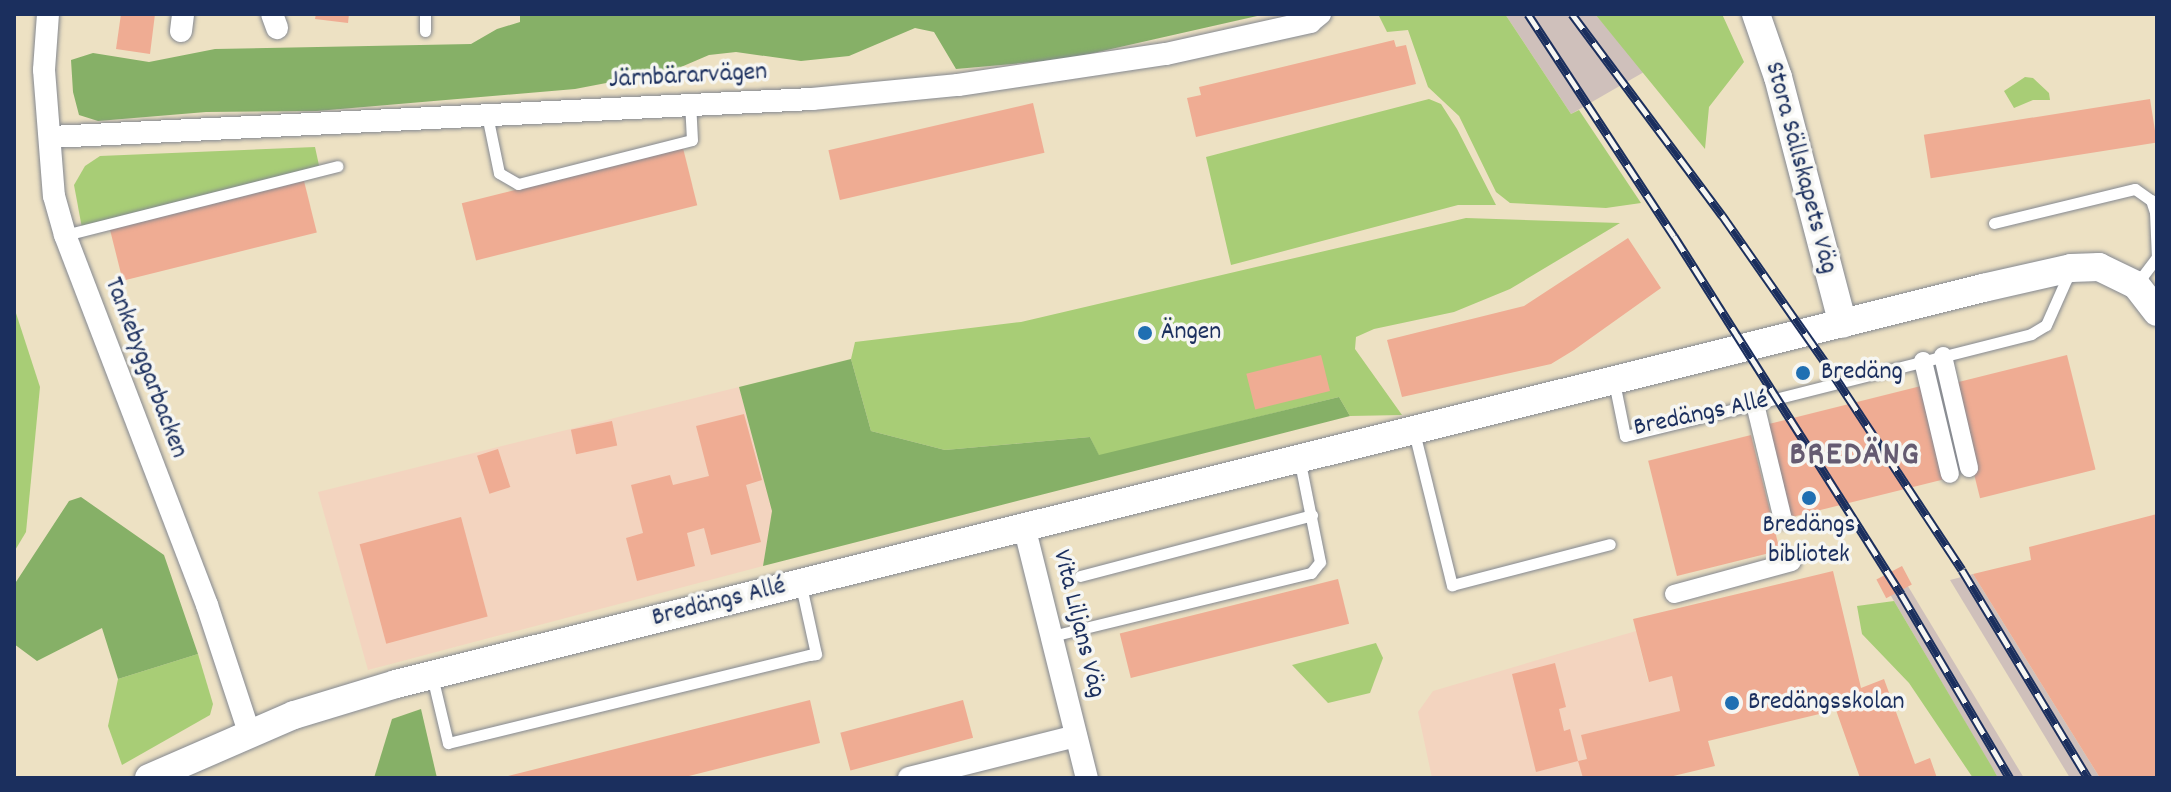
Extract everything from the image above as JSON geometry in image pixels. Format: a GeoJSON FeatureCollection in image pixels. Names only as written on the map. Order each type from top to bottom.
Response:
{"type":"FeatureCollection","features":[{"type":"Feature","properties":{"kind":"street","name":"Tankebyggarbacken"},"geometry":{"type":"LineString","coordinates":[[48,14],[44,70],[54,196],[65,235],[207,605],[249,732]]}},
{"type":"Feature","properties":{"kind":"street","name":"Järnbärarvägen"},"geometry":{"type":"LineString","coordinates":[[51,137],[812,99],[989,81],[1166,54],[1310,22],[1320,14]]}},
{"type":"Feature","properties":{"kind":"street","name":"Stora Sällskapets Väg"},"geometry":{"type":"LineString","coordinates":[[1756,14],[1778,77],[1843,324]]}},
{"type":"Feature","properties":{"kind":"street","name":"Bredängs Allé"},"geometry":{"type":"LineString","coordinates":[[149,778],[249,732],[332,702],[1298,456],[1614,382],[2071,268],[2099,267],[2136,285]]}},
{"type":"Feature","properties":{"kind":"street"},"geometry":{"type":"LineString","coordinates":[[2136,285],[2157,312]]}},
{"type":"Feature","properties":{"kind":"street"},"geometry":{"type":"LineString","coordinates":[[1943,356],[1969,468]]}},
{"type":"Feature","properties":{"kind":"street"},"geometry":{"type":"LineString","coordinates":[[1923,361],[1950,474]]}},
{"type":"Feature","properties":{"kind":"street"},"geometry":{"type":"LineString","coordinates":[[1755,404],[1783,520]]}},
{"type":"Feature","properties":{"kind":"street","name":"Vita Liljans Väg"},"geometry":{"type":"LineString","coordinates":[[1024,526],[1087,778]]}},
{"type":"Feature","properties":{"kind":"street"},"geometry":{"type":"LineString","coordinates":[[1674,594],[1792,562]]}},
{"type":"Feature","properties":{"kind":"street","name":"Vita Liljans Väg"},"geometry":{"type":"LineString","coordinates":[[909,778],[1076,736]]}},
{"type":"Feature","properties":{"kind":"lane"},"geometry":{"type":"LineString","coordinates":[[425,14],[425,31]]}},
{"type":"Feature","properties":{"kind":"lane"},"geometry":{"type":"LineString","coordinates":[[487,115],[499,173],[518,184],[692,140],[690,105]]}},
{"type":"Feature","properties":{"kind":"lane"},"geometry":{"type":"LineString","coordinates":[[65,235],[337,166]]}},
{"type":"Feature","properties":{"kind":"lane"},"geometry":{"type":"LineString","coordinates":[[1994,223],[2135,189],[2154,199],[2157,257],[2136,285]]}},
{"type":"Feature","properties":{"kind":"lane","name":"Bredängs Allé"},"geometry":{"type":"LineString","coordinates":[[1614,382],[1625,436],[1755,404],[2031,334],[2046,325],[2071,268]]}},
{"type":"Feature","properties":{"kind":"lane"},"geometry":{"type":"LineString","coordinates":[[1413,428],[1452,585],[1610,544]]}},
{"type":"Feature","properties":{"kind":"lane"},"geometry":{"type":"LineString","coordinates":[[1052,636],[1311,573],[1320,562],[1298,456]]}},
{"type":"Feature","properties":{"kind":"lane"},"geometry":{"type":"LineString","coordinates":[[1080,576],[1312,515]]}},
{"type":"Feature","properties":{"kind":"lane"},"geometry":{"type":"LineString","coordinates":[[431,675],[448,743],[816,654],[800,582]]}},
{"type":"Feature","properties":{"kind":"shaded area"},"geometry":{"type":"Polygon","coordinates":[[[1505,14],[1595,14],[1644,72],[1571,114],[1505,14]]]}},
{"type":"Feature","properties":{"kind":"shaded area"},"geometry":{"type":"Polygon","coordinates":[[[739,387],[773,511],[763,566],[368,670],[318,492],[739,387]]]}},
{"type":"Feature","properties":{"kind":"shaded area"},"geometry":{"type":"Polygon","coordinates":[[[1973,574],[2100,778],[2070,778],[1950,580],[1973,574]]]}},
{"type":"Feature","properties":{"kind":"shaded area"},"geometry":{"type":"Polygon","coordinates":[[[1903,578],[2024,778],[1998,778],[1884,584],[1903,578]]]}},
{"type":"Feature","properties":{"kind":"shaded area"},"geometry":{"type":"Polygon","coordinates":[[[1636,631],[1648,681],[1672,676],[1680,711],[1582,735],[1587,759],[1579,761],[1583,778],[1432,778],[1418,712],[1433,691],[1636,631]]]}},
{"type":"Feature","properties":{"kind":"green space"},"geometry":{"type":"Polygon","coordinates":[[[520,14],[1266,14],[1067,59],[956,69],[934,32],[915,28],[849,56],[801,61],[736,52],[709,55],[674,70],[575,89],[317,111],[206,112],[98,121],[79,115],[73,92],[71,60],[93,53],[149,62],[215,49],[471,44],[497,29],[520,22],[520,14]]]}},
{"type":"Feature","properties":{"kind":"green space"},"geometry":{"type":"Polygon","coordinates":[[[1378,14],[1505,14],[1571,114],[1579,110],[1641,203],[1606,208],[1510,203],[1496,192],[1459,116],[1428,87],[1408,30],[1387,32],[1378,14]]]}},
{"type":"Feature","properties":{"kind":"green space"},"geometry":{"type":"Polygon","coordinates":[[[1595,14],[1722,14],[1744,62],[1709,107],[1705,149],[1595,14]]]}},
{"type":"Feature","properties":{"kind":"green space"},"geometry":{"type":"Polygon","coordinates":[[[2025,77],[2033,78],[2049,93],[2050,100],[2033,100],[2014,108],[2004,91],[2025,77]]]}},
{"type":"Feature","properties":{"kind":"green space"},"geometry":{"type":"Polygon","coordinates":[[[1429,99],[1441,104],[1457,129],[1496,205],[1458,205],[1231,265],[1206,157],[1429,99]]]}},
{"type":"Feature","properties":{"kind":"green space"},"geometry":{"type":"Polygon","coordinates":[[[315,147],[320,170],[82,228],[74,185],[85,166],[100,156],[315,147]]]}},
{"type":"Feature","properties":{"kind":"green space","name":"Ängen"},"geometry":{"type":"Polygon","coordinates":[[[1466,218],[1620,223],[1510,289],[1454,312],[1374,329],[1356,337],[1355,349],[1402,415],[1350,416],[1339,397],[1099,456],[1090,437],[945,450],[871,431],[851,359],[855,342],[1021,322],[1466,218]]]}},
{"type":"Feature","properties":{"kind":"green space"},"geometry":{"type":"Polygon","coordinates":[[[14,307],[40,387],[26,532],[14,552],[14,307]]]}},
{"type":"Feature","properties":{"kind":"green space"},"geometry":{"type":"Polygon","coordinates":[[[851,359],[871,431],[945,450],[1090,437],[1099,455],[1339,397],[1350,416],[763,566],[772,511],[739,387],[851,359]]]}},
{"type":"Feature","properties":{"kind":"green space"},"geometry":{"type":"Polygon","coordinates":[[[81,497],[164,555],[198,654],[118,679],[102,628],[37,661],[14,644],[14,585],[69,501],[81,497]]]}},
{"type":"Feature","properties":{"kind":"green space"},"geometry":{"type":"Polygon","coordinates":[[[1894,601],[1998,778],[1973,778],[1909,683],[1862,634],[1857,606],[1894,601]]]}},
{"type":"Feature","properties":{"kind":"green space"},"geometry":{"type":"Polygon","coordinates":[[[1376,643],[1383,658],[1370,693],[1328,703],[1292,665],[1376,643]]]}},
{"type":"Feature","properties":{"kind":"green space"},"geometry":{"type":"Polygon","coordinates":[[[198,654],[213,704],[210,715],[122,765],[108,726],[118,679],[198,654]]]}},
{"type":"Feature","properties":{"kind":"green space"},"geometry":{"type":"Polygon","coordinates":[[[421,709],[437,778],[374,778],[392,719],[421,709]]]}},
{"type":"Feature","properties":{"kind":"building"},"geometry":{"type":"Polygon","coordinates":[[[121,14],[155,14],[150,54],[116,49],[121,14]]]}},
{"type":"Feature","properties":{"kind":"building"},"geometry":{"type":"Polygon","coordinates":[[[316,14],[349,14],[348,23],[315,19],[316,14]]]}},
{"type":"Feature","properties":{"kind":"building"},"geometry":{"type":"Polygon","coordinates":[[[1394,40],[1396,47],[1406,45],[1416,84],[1196,137],[1187,98],[1201,95],[1199,87],[1394,40]]]}},
{"type":"Feature","properties":{"kind":"building"},"geometry":{"type":"Polygon","coordinates":[[[2150,99],[2157,142],[1931,178],[1924,135],[2150,99]]]}},
{"type":"Feature","properties":{"kind":"building"},"geometry":{"type":"Polygon","coordinates":[[[1033,103],[1044,153],[840,200],[828,150],[1033,103]]]}},
{"type":"Feature","properties":{"kind":"building"},"geometry":{"type":"Polygon","coordinates":[[[683,148],[697,205],[476,260],[462,203],[683,148]]]}},
{"type":"Feature","properties":{"kind":"building"},"geometry":{"type":"Polygon","coordinates":[[[304,181],[317,232],[123,281],[110,229],[304,181]]]}},
{"type":"Feature","properties":{"kind":"building"},"geometry":{"type":"Polygon","coordinates":[[[1628,238],[1661,288],[1574,350],[1551,364],[1402,397],[1387,340],[1524,306],[1628,238]]]}},
{"type":"Feature","properties":{"kind":"building"},"geometry":{"type":"Polygon","coordinates":[[[1321,355],[1330,391],[1255,410],[1246,374],[1321,355]]]}},
{"type":"Feature","properties":{"kind":"building"},"geometry":{"type":"Polygon","coordinates":[[[2067,355],[2096,469],[1980,498],[1952,384],[2067,355]]]}},
{"type":"Feature","properties":{"kind":"building"},"geometry":{"type":"Polygon","coordinates":[[[1925,385],[1948,478],[1791,517],[1768,424],[1925,385]]]}},
{"type":"Feature","properties":{"kind":"building"},"geometry":{"type":"Polygon","coordinates":[[[744,414],[762,480],[746,485],[761,542],[711,555],[704,528],[687,533],[695,566],[637,581],[626,538],[643,533],[631,485],[670,475],[673,485],[709,476],[696,426],[744,414]]]}},
{"type":"Feature","properties":{"kind":"building"},"geometry":{"type":"Polygon","coordinates":[[[612,421],[617,445],[576,454],[571,430],[612,421]]]}},
{"type":"Feature","properties":{"kind":"building"},"geometry":{"type":"Polygon","coordinates":[[[1751,435],[1780,550],[1677,576],[1648,461],[1751,435]]]}},
{"type":"Feature","properties":{"kind":"building"},"geometry":{"type":"Polygon","coordinates":[[[498,449],[510,487],[489,494],[477,456],[498,449]]]}},
{"type":"Feature","properties":{"kind":"building"},"geometry":{"type":"Polygon","coordinates":[[[2157,514],[2157,778],[2100,778],[1973,574],[2031,560],[2029,547],[2157,514]]]}},
{"type":"Feature","properties":{"kind":"building"},"geometry":{"type":"Polygon","coordinates":[[[461,517],[488,616],[386,644],[360,544],[461,517]]]}},
{"type":"Feature","properties":{"kind":"building"},"geometry":{"type":"Polygon","coordinates":[[[1902,566],[1912,585],[1886,598],[1876,580],[1902,566]]]}},
{"type":"Feature","properties":{"kind":"building"},"geometry":{"type":"Polygon","coordinates":[[[1833,571],[1861,688],[1884,679],[1915,764],[1930,758],[1937,778],[1860,778],[1836,710],[1708,741],[1715,766],[1665,778],[1583,778],[1578,761],[1587,759],[1581,735],[1680,711],[1672,676],[1649,682],[1633,619],[1833,571]]]}},
{"type":"Feature","properties":{"kind":"building"},"geometry":{"type":"Polygon","coordinates":[[[1338,579],[1349,624],[1131,678],[1120,633],[1338,579]]]}},
{"type":"Feature","properties":{"kind":"building"},"geometry":{"type":"Polygon","coordinates":[[[1555,663],[1566,707],[1559,709],[1564,731],[1570,729],[1578,761],[1536,772],[1512,674],[1555,663]]]}},
{"type":"Feature","properties":{"kind":"building"},"geometry":{"type":"Polygon","coordinates":[[[810,700],[820,743],[681,778],[500,778],[810,700]]]}},
{"type":"Feature","properties":{"kind":"building"},"geometry":{"type":"Polygon","coordinates":[[[963,700],[973,738],[850,771],[840,733],[963,700]]]}},
{"type":"Feature","properties":{"kind":"railway"},"geometry":{"type":"LineString","coordinates":[[1528,14],[1674,236],[1901,594],[2010,778]]}},
{"type":"Feature","properties":{"kind":"railway"},"geometry":{"type":"LineString","coordinates":[[1572,14],[1722,215],[1827,365],[1962,570],[2088,778]]}},
{"type":"Feature","properties":{"kind":"place","name":"Ängen"},"geometry":{"type":"Point","coordinates":[1145,333]}},
{"type":"Feature","properties":{"kind":"place","name":"Bredäng"},"geometry":{"type":"Point","coordinates":[1803,373]}},
{"type":"Feature","properties":{"kind":"place","name":"Bredängs bibliotek"},"geometry":{"type":"Point","coordinates":[1809,498]}},
{"type":"Feature","properties":{"kind":"place","name":"Bredängsskolan"},"geometry":{"type":"Point","coordinates":[1732,703]}},
{"type":"Feature","properties":{"kind":"district","name":"BREDÄNG"},"geometry":{"type":"Point","coordinates":[1855,457]}}]}
